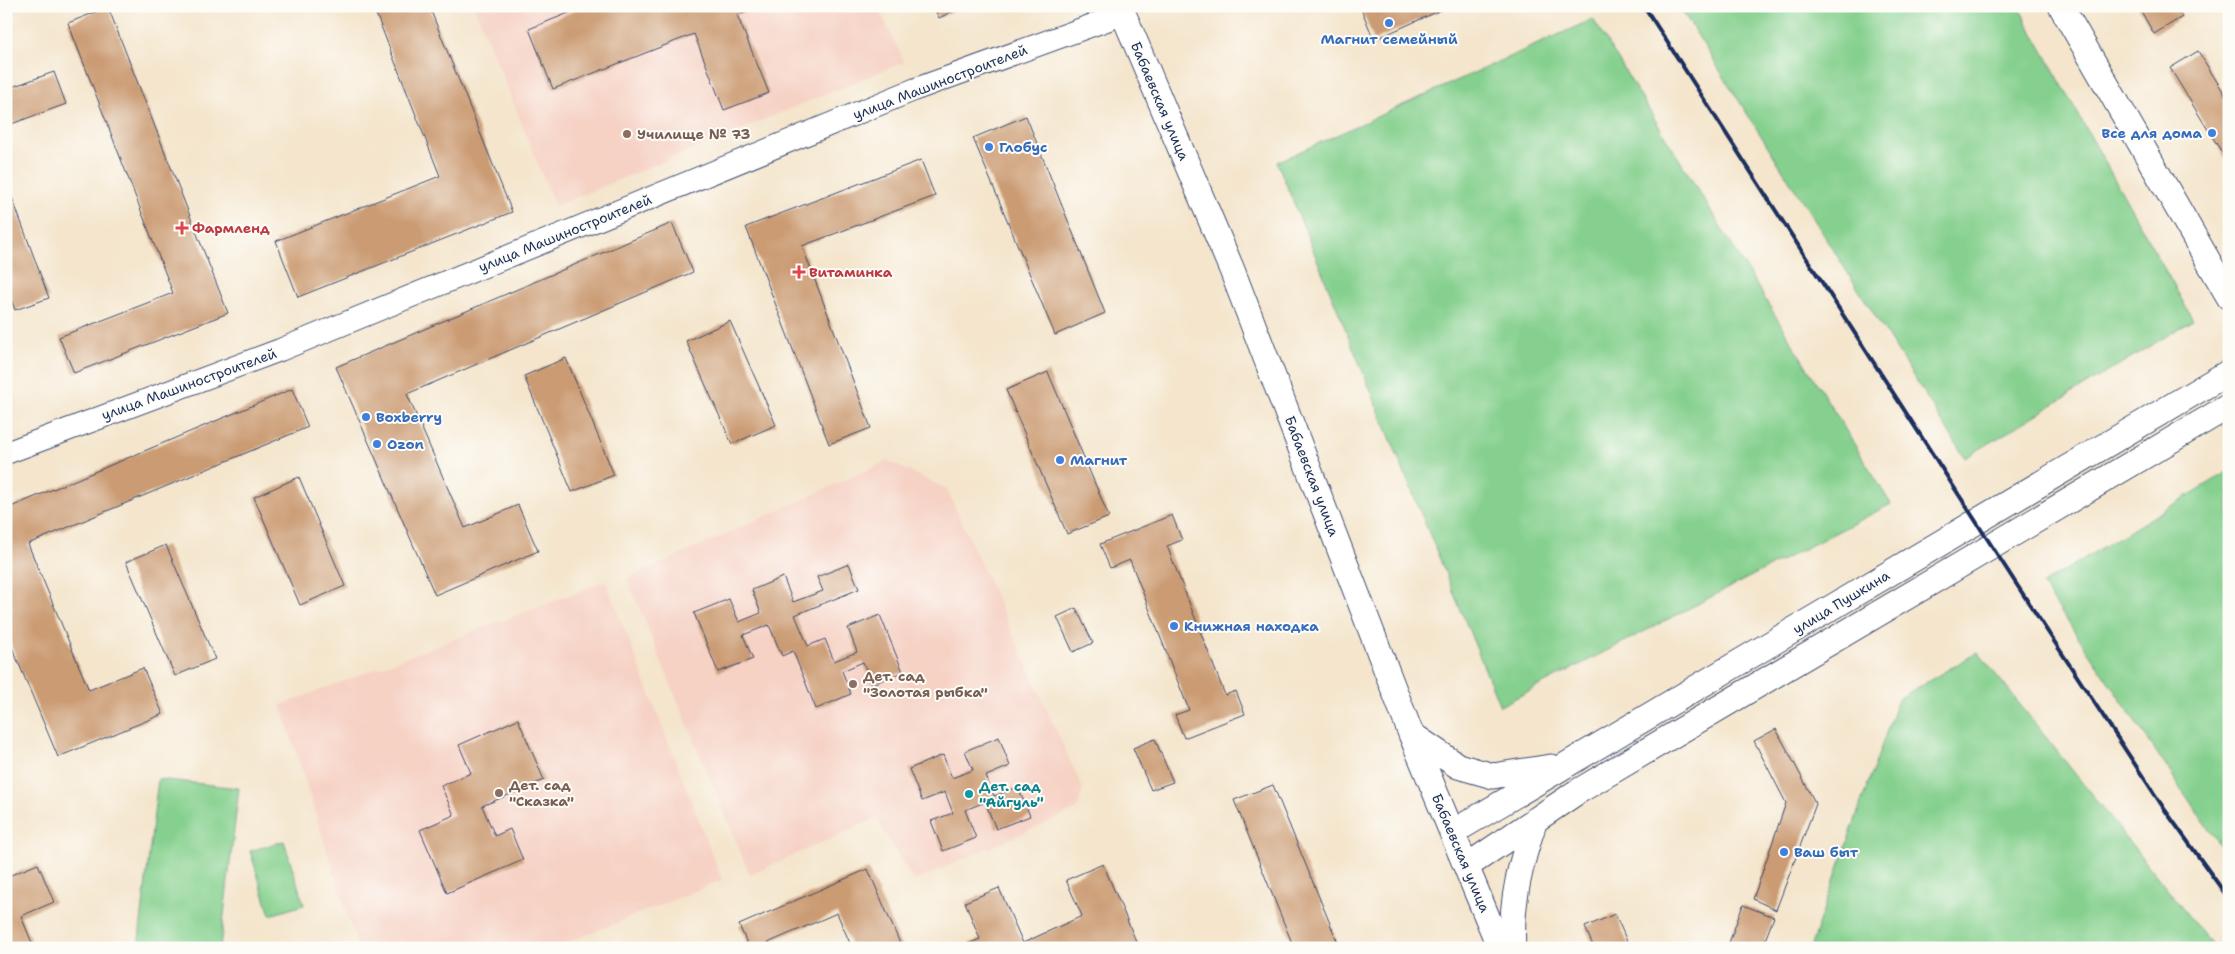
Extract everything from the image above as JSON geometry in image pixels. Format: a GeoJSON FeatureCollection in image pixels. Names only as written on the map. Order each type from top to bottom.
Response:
{"type":"FeatureCollection","features":[{"type":"Feature","properties":{"kind":"main road"},"geometry":{"type":"LineString","coordinates":[[2061,6],[2229,297]]}},
{"type":"Feature","properties":{"kind":"main road","name":"Бабаевская улица"},"geometry":{"type":"LineString","coordinates":[[1122,10],[1232,270],[1411,734],[1500,948]]}},
{"type":"Feature","properties":{"kind":"main road","name":"улица Пушкина"},"geometry":{"type":"LineString","coordinates":[[1453,832],[2229,372]]}},
{"type":"Feature","properties":{"kind":"main road","name":"улица Пушкина"},"geometry":{"type":"LineString","coordinates":[[1467,866],[1586,786],[2229,406]]}},
{"type":"Feature","properties":{"kind":"main road"},"geometry":{"type":"LineString","coordinates":[[1411,734],[1458,766],[1493,776],[1564,765]]}},
{"type":"Feature","properties":{"kind":"main road"},"geometry":{"type":"LineString","coordinates":[[1513,948],[1514,906],[1521,862],[1535,820]]}},
{"type":"Feature","properties":{"kind":"street","name":"улица Машиностроителей"},"geometry":{"type":"LineString","coordinates":[[6,453],[280,350],[916,89],[1122,10]]}},
{"type":"Feature","properties":{"kind":"shaded area","name":"Училище № 73"},"geometry":{"type":"Polygon","coordinates":[[[474,6],[878,6],[904,62],[555,206],[474,6]]]}},
{"type":"Feature","properties":{"kind":"shaded area","name":"Дет. сад \"Золотая рыбка\""},"geometry":{"type":"Polygon","coordinates":[[[887,461],[947,489],[1083,789],[1077,809],[914,881],[876,818],[750,875],[627,579],[887,461]]]}},
{"type":"Feature","properties":{"kind":"shaded area","name":"Дет. сад \"Сказка\""},"geometry":{"type":"Polygon","coordinates":[[[606,581],[722,880],[554,948],[358,948],[281,705],[606,581]]]}},
{"type":"Feature","properties":{"kind":"green space"},"geometry":{"type":"Polygon","coordinates":[[[1679,6],[2018,6],[2193,320],[1965,458],[1679,6]]]}},
{"type":"Feature","properties":{"kind":"green space"},"geometry":{"type":"Polygon","coordinates":[[[1593,19],[1891,504],[1500,706],[1277,162],[1593,19]]]}},
{"type":"Feature","properties":{"kind":"green space"},"geometry":{"type":"Polygon","coordinates":[[[2229,471],[2229,859],[2042,584],[2229,471]]]}},
{"type":"Feature","properties":{"kind":"green space"},"geometry":{"type":"Polygon","coordinates":[[[1978,652],[2214,948],[1810,948],[1898,699],[1978,652]]]}},
{"type":"Feature","properties":{"kind":"green space"},"geometry":{"type":"Polygon","coordinates":[[[158,779],[239,788],[220,948],[138,948],[158,779]]]}},
{"type":"Feature","properties":{"kind":"green space"},"geometry":{"type":"Polygon","coordinates":[[[284,841],[304,905],[270,915],[250,851],[284,841]]]}},
{"type":"Feature","properties":{"kind":"building"},"geometry":{"type":"Polygon","coordinates":[[[373,6],[429,6],[512,212],[298,297],[276,241],[440,176],[373,6]]]}},
{"type":"Feature","properties":{"kind":"building"},"geometry":{"type":"Polygon","coordinates":[[[586,6],[758,6],[737,15],[769,93],[724,110],[694,34],[553,89],[529,29],[586,6]]]}},
{"type":"Feature","properties":{"kind":"building"},"geometry":{"type":"Polygon","coordinates":[[[933,6],[963,6],[939,18],[933,6]]]}},
{"type":"Feature","properties":{"kind":"building","name":"Магнит семейный"},"geometry":{"type":"Polygon","coordinates":[[[1360,6],[1450,6],[1374,40],[1360,6]]]}},
{"type":"Feature","properties":{"kind":"building"},"geometry":{"type":"Polygon","coordinates":[[[2138,6],[2176,6],[2182,17],[2154,34],[2138,6]]]}},
{"type":"Feature","properties":{"kind":"building"},"geometry":{"type":"Polygon","coordinates":[[[108,7],[228,313],[74,373],[59,337],[173,293],[68,23],[108,7]]]}},
{"type":"Feature","properties":{"kind":"building"},"geometry":{"type":"Polygon","coordinates":[[[2198,51],[2229,101],[2229,164],[2170,68],[2198,51]]]}},
{"type":"Feature","properties":{"kind":"building"},"geometry":{"type":"Polygon","coordinates":[[[54,72],[66,104],[6,126],[6,89],[54,72]]]}},
{"type":"Feature","properties":{"kind":"building"},"geometry":{"type":"Polygon","coordinates":[[[1026,116],[1105,313],[1055,335],[973,138],[1026,116]]]}},
{"type":"Feature","properties":{"kind":"building"},"geometry":{"type":"Polygon","coordinates":[[[921,160],[935,196],[802,246],[871,428],[829,444],[746,227],[921,160]]]}},
{"type":"Feature","properties":{"kind":"building"},"geometry":{"type":"Polygon","coordinates":[[[6,181],[49,298],[15,310],[6,286],[6,181]]]}},
{"type":"Feature","properties":{"kind":"building"},"geometry":{"type":"Polygon","coordinates":[[[672,223],[693,272],[407,394],[465,528],[518,505],[538,551],[435,595],[336,367],[672,223]]]}},
{"type":"Feature","properties":{"kind":"building"},"geometry":{"type":"Polygon","coordinates":[[[730,321],[776,425],[732,444],[686,341],[730,321]]]}},
{"type":"Feature","properties":{"kind":"building"},"geometry":{"type":"Polygon","coordinates":[[[566,358],[614,475],[572,492],[524,376],[566,358]]]}},
{"type":"Feature","properties":{"kind":"building"},"geometry":{"type":"Polygon","coordinates":[[[1048,372],[1109,517],[1067,534],[1006,390],[1048,372]]]}},
{"type":"Feature","properties":{"kind":"building"},"geometry":{"type":"Polygon","coordinates":[[[292,389],[308,427],[28,544],[89,690],[143,668],[163,714],[58,757],[6,633],[6,509],[292,389]]]}},
{"type":"Feature","properties":{"kind":"building"},"geometry":{"type":"Polygon","coordinates":[[[299,477],[345,586],[300,605],[254,497],[299,477]]]}},
{"type":"Feature","properties":{"kind":"building"},"geometry":{"type":"Polygon","coordinates":[[[1172,515],[1182,540],[1167,546],[1225,695],[1236,691],[1245,714],[1184,738],[1175,715],[1189,710],[1130,560],[1110,568],[1100,544],[1172,515]]]}},
{"type":"Feature","properties":{"kind":"building"},"geometry":{"type":"Polygon","coordinates":[[[166,545],[215,659],[175,676],[126,562],[166,545]]]}},
{"type":"Feature","properties":{"kind":"building","name":"Дет. сад \"Золотая рыбка\""},"geometry":{"type":"Polygon","coordinates":[[[849,564],[859,589],[795,615],[808,646],[825,639],[834,661],[857,652],[848,628],[880,615],[903,672],[872,684],[863,662],[842,671],[851,694],[816,709],[793,651],[782,656],[769,625],[743,635],[753,659],[718,672],[694,613],[729,599],[739,622],[761,613],[752,590],[783,577],[793,602],[823,591],[817,577],[849,564]]]}},
{"type":"Feature","properties":{"kind":"building"},"geometry":{"type":"Polygon","coordinates":[[[1076,608],[1093,643],[1073,652],[1057,617],[1076,608]]]}},
{"type":"Feature","properties":{"kind":"building","name":"Дет. сад \"Сказка\""},"geometry":{"type":"Polygon","coordinates":[[[518,719],[544,780],[482,806],[495,836],[510,829],[523,860],[447,893],[420,830],[454,815],[441,786],[471,773],[459,745],[518,719]]]}},
{"type":"Feature","properties":{"kind":"building","name":"Ваш быт"},"geometry":{"type":"Polygon","coordinates":[[[1776,729],[1816,804],[1776,910],[1753,899],[1786,803],[1754,741],[1776,729]]]}},
{"type":"Feature","properties":{"kind":"building","name":"Дет. сад \"Айгуль\""},"geometry":{"type":"Polygon","coordinates":[[[999,737],[1010,766],[986,776],[994,796],[1018,787],[1030,816],[996,829],[985,802],[965,810],[976,838],[943,851],[931,821],[953,813],[945,792],[922,801],[909,769],[943,755],[952,778],[973,770],[965,751],[999,737]]]}},
{"type":"Feature","properties":{"kind":"building"},"geometry":{"type":"Polygon","coordinates":[[[1155,739],[1173,782],[1151,790],[1133,748],[1155,739]]]}},
{"type":"Feature","properties":{"kind":"building"},"geometry":{"type":"Polygon","coordinates":[[[1273,785],[1340,948],[1294,948],[1234,800],[1273,785]]]}},
{"type":"Feature","properties":{"kind":"building"},"geometry":{"type":"Polygon","coordinates":[[[38,864],[54,902],[21,916],[34,948],[6,948],[6,877],[38,864]]]}},
{"type":"Feature","properties":{"kind":"building"},"geometry":{"type":"Polygon","coordinates":[[[1103,864],[1139,948],[959,948],[980,939],[965,902],[999,888],[1023,943],[1082,916],[1066,880],[1103,864]]]}},
{"type":"Feature","properties":{"kind":"building"},"geometry":{"type":"Polygon","coordinates":[[[868,869],[902,948],[852,948],[837,913],[756,948],[749,948],[739,925],[868,869]]]}},
{"type":"Feature","properties":{"kind":"building"},"geometry":{"type":"Polygon","coordinates":[[[1743,905],[1774,917],[1762,948],[1727,948],[1743,905]]]}},
{"type":"Feature","properties":{"kind":"building"},"geometry":{"type":"Polygon","coordinates":[[[1615,914],[1630,948],[1594,948],[1585,927],[1615,914]]]}},
{"type":"Feature","properties":{"kind":"railway"},"geometry":{"type":"LineString","coordinates":[[1644,6],[2015,582],[2165,810],[2229,899]]}},
{"type":"Feature","properties":{"kind":"place","name":"Магнит семейный"},"geometry":{"type":"Point","coordinates":[1389,23]}},
{"type":"Feature","properties":{"kind":"place","name":"Все для дома"},"geometry":{"type":"Point","coordinates":[2212,133]}},
{"type":"Feature","properties":{"kind":"place","name":"Училище № 73"},"geometry":{"type":"Point","coordinates":[627,134]}},
{"type":"Feature","properties":{"kind":"place","name":"Глобус"},"geometry":{"type":"Point","coordinates":[989,147]}},
{"type":"Feature","properties":{"kind":"place","name":"Фармленд"},"geometry":{"type":"Point","coordinates":[182,228]}},
{"type":"Feature","properties":{"kind":"place","name":"Витаминка"},"geometry":{"type":"Point","coordinates":[799,272]}},
{"type":"Feature","properties":{"kind":"place","name":"Boxberry"},"geometry":{"type":"Point","coordinates":[366,417]}},
{"type":"Feature","properties":{"kind":"place","name":"Ozon"},"geometry":{"type":"Point","coordinates":[377,444]}},
{"type":"Feature","properties":{"kind":"place","name":"Магнит"},"geometry":{"type":"Point","coordinates":[1060,460]}},
{"type":"Feature","properties":{"kind":"place","name":"Книжная находка"},"geometry":{"type":"Point","coordinates":[1174,626]}},
{"type":"Feature","properties":{"kind":"place","name":"Дет. сад \"Золотая рыбка\""},"geometry":{"type":"Point","coordinates":[853,684]}},
{"type":"Feature","properties":{"kind":"place","name":"Дет. сад \"Сказка\""},"geometry":{"type":"Point","coordinates":[499,793]}},
{"type":"Feature","properties":{"kind":"place","name":"Дет. сад \"Айгуль\""},"geometry":{"type":"Point","coordinates":[969,794]}},
{"type":"Feature","properties":{"kind":"place","name":"Ваш быт"},"geometry":{"type":"Point","coordinates":[1784,852]}}]}
